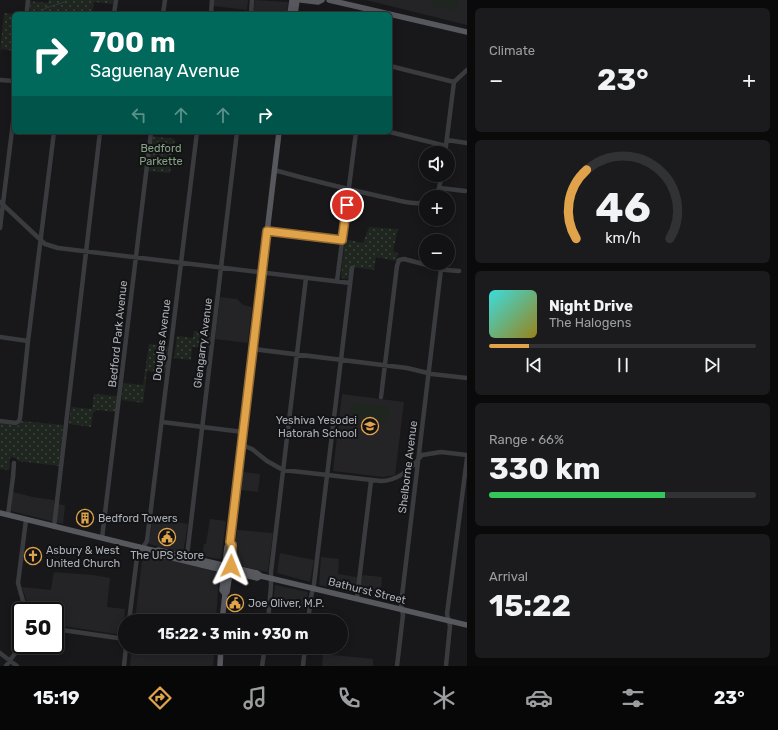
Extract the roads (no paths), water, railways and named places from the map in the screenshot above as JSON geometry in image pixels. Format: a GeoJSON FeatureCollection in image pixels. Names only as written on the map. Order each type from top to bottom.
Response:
{"type":"FeatureCollection","features":[{"type":"Feature","properties":{"kind":"main road"},"geometry":{"type":"LineString","coordinates":[[290,12],[292,0]]}},
{"type":"Feature","properties":{"kind":"main road"},"geometry":{"type":"LineString","coordinates":[[295,12],[297,0]]}},
{"type":"Feature","properties":{"kind":"main road"},"geometry":{"type":"LineString","coordinates":[[301,0],[318,2],[322,0]]}},
{"type":"Feature","properties":{"kind":"main road"},"geometry":{"type":"LineString","coordinates":[[329,0],[370,12]]}},
{"type":"Feature","properties":{"kind":"main road"},"geometry":{"type":"LineString","coordinates":[[392,17],[467,32]]}},
{"type":"Feature","properties":{"kind":"main road"},"geometry":{"type":"LineString","coordinates":[[223,614],[224,594],[222,590],[224,568],[228,545],[230,543],[279,134]]}},
{"type":"Feature","properties":{"kind":"main road","name":"Bathurst Street"},"geometry":{"type":"LineString","coordinates":[[0,513],[142,548],[186,556],[224,568]]}},
{"type":"Feature","properties":{"kind":"main road"},"geometry":{"type":"LineString","coordinates":[[224,594],[228,592],[231,569],[232,545],[230,543]]}},
{"type":"Feature","properties":{"kind":"main road","name":"Bathurst Street"},"geometry":{"type":"LineString","coordinates":[[156,551],[157,554],[231,569],[257,578],[262,576],[467,625]]}},
{"type":"Feature","properties":{"kind":"main road"},"geometry":{"type":"LineString","coordinates":[[220,666],[221,654]]}},
{"type":"Feature","properties":{"kind":"street"},"geometry":{"type":"LineString","coordinates":[[27,10],[28,0]]}},
{"type":"Feature","properties":{"kind":"street"},"geometry":{"type":"LineString","coordinates":[[114,12],[116,0]]}},
{"type":"Feature","properties":{"kind":"street"},"geometry":{"type":"LineString","coordinates":[[163,12],[164,0]]}},
{"type":"Feature","properties":{"kind":"street"},"geometry":{"type":"LineString","coordinates":[[211,12],[212,0]]}},
{"type":"Feature","properties":{"kind":"street"},"geometry":{"type":"LineString","coordinates":[[250,12],[252,0]]}},
{"type":"Feature","properties":{"kind":"street"},"geometry":{"type":"LineString","coordinates":[[392,66],[454,82]]}},
{"type":"Feature","properties":{"kind":"street"},"geometry":{"type":"LineString","coordinates":[[392,132],[446,146],[454,82],[467,70]]}},
{"type":"Feature","properties":{"kind":"street"},"geometry":{"type":"LineString","coordinates":[[0,80],[12,81]]}},
{"type":"Feature","properties":{"kind":"street"},"geometry":{"type":"LineString","coordinates":[[0,228],[12,129]]}},
{"type":"Feature","properties":{"kind":"street"},"geometry":{"type":"LineString","coordinates":[[0,421],[13,423],[18,422],[20,418],[28,340],[54,134]]}},
{"type":"Feature","properties":{"kind":"street"},"geometry":{"type":"LineString","coordinates":[[54,527],[100,134]]}},
{"type":"Feature","properties":{"kind":"street","name":"Bedford Park Avenue"},"geometry":{"type":"LineString","coordinates":[[102,538],[151,134]]}},
{"type":"Feature","properties":{"kind":"street","name":"Douglas Avenue"},"geometry":{"type":"LineString","coordinates":[[130,614],[137,557],[147,541],[196,134]]}},
{"type":"Feature","properties":{"kind":"street","name":"Glengarry Avenue"},"geometry":{"type":"LineString","coordinates":[[186,556],[237,134]]}},
{"type":"Feature","properties":{"kind":"street"},"geometry":{"type":"LineString","coordinates":[[337,281],[356,134]]}},
{"type":"Feature","properties":{"kind":"street"},"geometry":{"type":"LineString","coordinates":[[447,140],[467,143]]}},
{"type":"Feature","properties":{"kind":"street"},"geometry":{"type":"LineString","coordinates":[[274,170],[349,190],[419,203]]}},
{"type":"Feature","properties":{"kind":"street"},"geometry":{"type":"LineString","coordinates":[[441,182],[440,188],[465,191]]}},
{"type":"Feature","properties":{"kind":"street"},"geometry":{"type":"LineString","coordinates":[[2,203],[40,240],[51,246],[135,258],[350,282]]}},
{"type":"Feature","properties":{"kind":"street"},"geometry":{"type":"LineString","coordinates":[[267,231],[342,240]]}},
{"type":"Feature","properties":{"kind":"street"},"geometry":{"type":"LineString","coordinates":[[381,397],[396,266],[399,260],[404,259],[419,263]]}},
{"type":"Feature","properties":{"kind":"street"},"geometry":{"type":"LineString","coordinates":[[309,614],[352,268]]}},
{"type":"Feature","properties":{"kind":"street","name":"Shelborne Avenue"},"geometry":{"type":"LineString","coordinates":[[397,666],[403,615],[401,604],[441,270]]}},
{"type":"Feature","properties":{"kind":"street"},"geometry":{"type":"LineString","coordinates":[[450,270],[459,271]]}},
{"type":"Feature","properties":{"kind":"street"},"geometry":{"type":"LineString","coordinates":[[268,614],[271,572],[306,278]]}},
{"type":"Feature","properties":{"kind":"street"},"geometry":{"type":"LineString","coordinates":[[0,337],[28,340]]}},
{"type":"Feature","properties":{"kind":"street"},"geometry":{"type":"LineString","coordinates":[[253,349],[385,365],[467,378]]}},
{"type":"Feature","properties":{"kind":"street"},"geometry":{"type":"LineString","coordinates":[[162,422],[243,432]]}},
{"type":"Feature","properties":{"kind":"street"},"geometry":{"type":"LineString","coordinates":[[242,445],[252,449],[266,461],[283,470],[371,481],[394,479],[415,465],[422,455],[432,453],[467,457],[447,614],[450,626],[446,666]]}},
{"type":"Feature","properties":{"kind":"street"},"geometry":{"type":"LineString","coordinates":[[8,515],[14,477],[14,463]]}},
{"type":"Feature","properties":{"kind":"street"},"geometry":{"type":"LineString","coordinates":[[357,598],[371,481]]}},
{"type":"Feature","properties":{"kind":"street"},"geometry":{"type":"LineString","coordinates":[[24,602],[18,583],[26,520]]}},
{"type":"Feature","properties":{"kind":"street"},"geometry":{"type":"LineString","coordinates":[[64,630],[118,638]]}},
{"type":"Feature","properties":{"kind":"street"},"geometry":{"type":"LineString","coordinates":[[0,653],[17,666]]}},
{"type":"Feature","properties":{"kind":"street"},"geometry":{"type":"LineString","coordinates":[[6,666],[15,654]]}},
{"type":"Feature","properties":{"kind":"street"},"geometry":{"type":"LineString","coordinates":[[124,666],[125,654]]}},
{"type":"Feature","properties":{"kind":"street"},"geometry":{"type":"LineString","coordinates":[[262,666],[264,654]]}},
{"type":"Feature","properties":{"kind":"street"},"geometry":{"type":"LineString","coordinates":[[303,666],[304,654]]}},
{"type":"Feature","properties":{"kind":"waterway"},"geometry":{"type":"LineString","coordinates":[[41,12],[46,8],[65,2]]}},
{"type":"Feature","properties":{"kind":"place","name":"Yeshiva Yesodei Hatorah School"},"geometry":{"type":"Point","coordinates":[370,426]}},
{"type":"Feature","properties":{"kind":"place","name":"Bedford Towers"},"geometry":{"type":"Point","coordinates":[85,518]}},
{"type":"Feature","properties":{"kind":"place","name":"The UPS Store"},"geometry":{"type":"Point","coordinates":[167,537]}},
{"type":"Feature","properties":{"kind":"place","name":"Asbury & West United Church"},"geometry":{"type":"Point","coordinates":[33,556]}},
{"type":"Feature","properties":{"kind":"place","name":"Joe Oliver, M.P."},"geometry":{"type":"Point","coordinates":[235,603]}},
{"type":"Feature","properties":{"kind":"park label","name":"Bedford Parkette"},"geometry":{"type":"Point","coordinates":[161,154]}}]}
